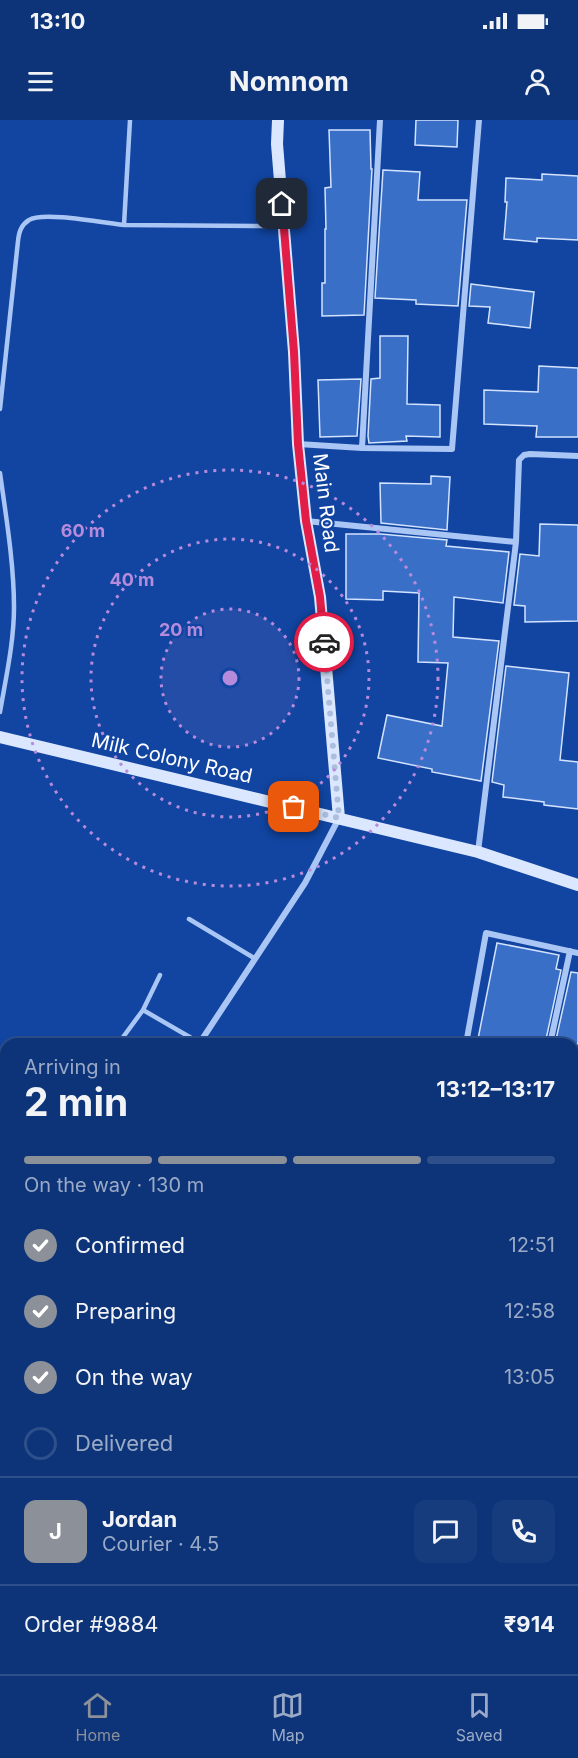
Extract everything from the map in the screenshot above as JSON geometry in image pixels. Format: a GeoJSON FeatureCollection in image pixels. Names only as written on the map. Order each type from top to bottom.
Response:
{"type":"FeatureCollection","features":[{"type":"Feature","properties":{"kind":"street","name":"Main Road"},"geometry":{"type":"LineString","coordinates":[[278,120],[277,144],[294,352],[298,444],[306,521],[320,597],[339,818]]}},
{"type":"Feature","properties":{"kind":"street"},"geometry":{"type":"LineString","coordinates":[[362,447],[380,120]]}},
{"type":"Feature","properties":{"kind":"street"},"geometry":{"type":"LineString","coordinates":[[298,444],[452,449],[479,120]]}},
{"type":"Feature","properties":{"kind":"street"},"geometry":{"type":"LineString","coordinates":[[478,852],[516,542],[519,460],[524,455],[530,454],[578,456]]}},
{"type":"Feature","properties":{"kind":"street"},"geometry":{"type":"LineString","coordinates":[[306,521],[516,542]]}},
{"type":"Feature","properties":{"kind":"street","name":"Milk Colony Road"},"geometry":{"type":"LineString","coordinates":[[0,737],[478,852],[578,885]]}},
{"type":"Feature","properties":{"kind":"street"},"geometry":{"type":"LineString","coordinates":[[204,1038],[305,883],[339,818]]}},
{"type":"Feature","properties":{"kind":"street"},"geometry":{"type":"LineString","coordinates":[[467,1038],[486,933],[578,953]]}},
{"type":"Feature","properties":{"kind":"street"},"geometry":{"type":"LineString","coordinates":[[551,1038],[570,951]]}},
{"type":"Feature","properties":{"kind":"lane"},"geometry":{"type":"LineString","coordinates":[[124,225],[130,120]]}},
{"type":"Feature","properties":{"kind":"lane"},"geometry":{"type":"LineString","coordinates":[[0,409],[18,241],[22,226],[30,219],[44,216],[124,225],[265,226],[284,224]]}},
{"type":"Feature","properties":{"kind":"lane"},"geometry":{"type":"LineString","coordinates":[[0,474],[14,589],[12,634],[0,712]]}},
{"type":"Feature","properties":{"kind":"lane"},"geometry":{"type":"LineString","coordinates":[[189,920],[254,958]]}},
{"type":"Feature","properties":{"kind":"lane"},"geometry":{"type":"LineString","coordinates":[[122,1038],[143,1010],[160,975]]}},
{"type":"Feature","properties":{"kind":"lane"},"geometry":{"type":"LineString","coordinates":[[143,1010],[190,1038]]}},
{"type":"Feature","properties":{"kind":"building"},"geometry":{"type":"Polygon","coordinates":[[[416,120],[458,120],[457,147],[415,145],[416,120]]]}},
{"type":"Feature","properties":{"kind":"building"},"geometry":{"type":"Polygon","coordinates":[[[329,130],[370,130],[372,169],[364,315],[322,316],[322,283],[325,283],[325,188],[331,187],[329,130]]]}},
{"type":"Feature","properties":{"kind":"building"},"geometry":{"type":"Polygon","coordinates":[[[383,170],[420,172],[418,200],[467,200],[458,306],[416,304],[416,300],[375,298],[383,170]]]}},
{"type":"Feature","properties":{"kind":"building"},"geometry":{"type":"Polygon","coordinates":[[[542,174],[578,176],[578,240],[537,238],[537,242],[504,239],[506,178],[542,180],[542,174]]]}},
{"type":"Feature","properties":{"kind":"building"},"geometry":{"type":"Polygon","coordinates":[[[471,284],[534,292],[530,328],[488,323],[490,307],[469,306],[471,284]]]}},
{"type":"Feature","properties":{"kind":"building"},"geometry":{"type":"Polygon","coordinates":[[[380,336],[408,336],[407,404],[440,405],[440,437],[406,436],[407,441],[369,443],[371,379],[380,378],[380,336]]]}},
{"type":"Feature","properties":{"kind":"building"},"geometry":{"type":"Polygon","coordinates":[[[539,366],[578,368],[578,437],[536,437],[537,426],[484,424],[484,390],[538,392],[539,366]]]}},
{"type":"Feature","properties":{"kind":"building"},"geometry":{"type":"Polygon","coordinates":[[[361,379],[357,436],[320,437],[318,380],[361,379]]]}},
{"type":"Feature","properties":{"kind":"building"},"geometry":{"type":"Polygon","coordinates":[[[431,476],[450,477],[447,530],[381,523],[380,483],[431,484],[431,476]]]}},
{"type":"Feature","properties":{"kind":"building"},"geometry":{"type":"Polygon","coordinates":[[[540,524],[578,525],[578,621],[525,622],[525,606],[514,605],[520,554],[539,556],[540,524]]]}},
{"type":"Feature","properties":{"kind":"building"},"geometry":{"type":"Polygon","coordinates":[[[346,534],[381,534],[447,540],[446,546],[509,552],[503,603],[454,597],[453,637],[499,641],[481,781],[432,772],[432,769],[378,758],[387,715],[442,726],[448,663],[418,662],[419,593],[383,591],[383,600],[346,599],[346,534]]]}},
{"type":"Feature","properties":{"kind":"building"},"geometry":{"type":"Polygon","coordinates":[[[506,666],[569,673],[560,760],[578,762],[578,809],[503,797],[504,785],[492,782],[506,666]]]}},
{"type":"Feature","properties":{"kind":"building"},"geometry":{"type":"Polygon","coordinates":[[[497,943],[559,955],[556,969],[561,970],[546,1038],[478,1038],[497,943]]]}},
{"type":"Feature","properties":{"kind":"building"},"geometry":{"type":"Polygon","coordinates":[[[571,972],[578,973],[578,1038],[556,1038],[571,972]]]}},
{"type":"Feature","properties":{"kind":"way so far"},"geometry":{"type":"LineString","coordinates":[[294,807],[339,818],[324,642]]}},
{"type":"Feature","properties":{"kind":"route"},"geometry":{"type":"LineString","coordinates":[[282,204],[294,352],[298,444],[306,521],[320,597],[324,642]]}}]}
